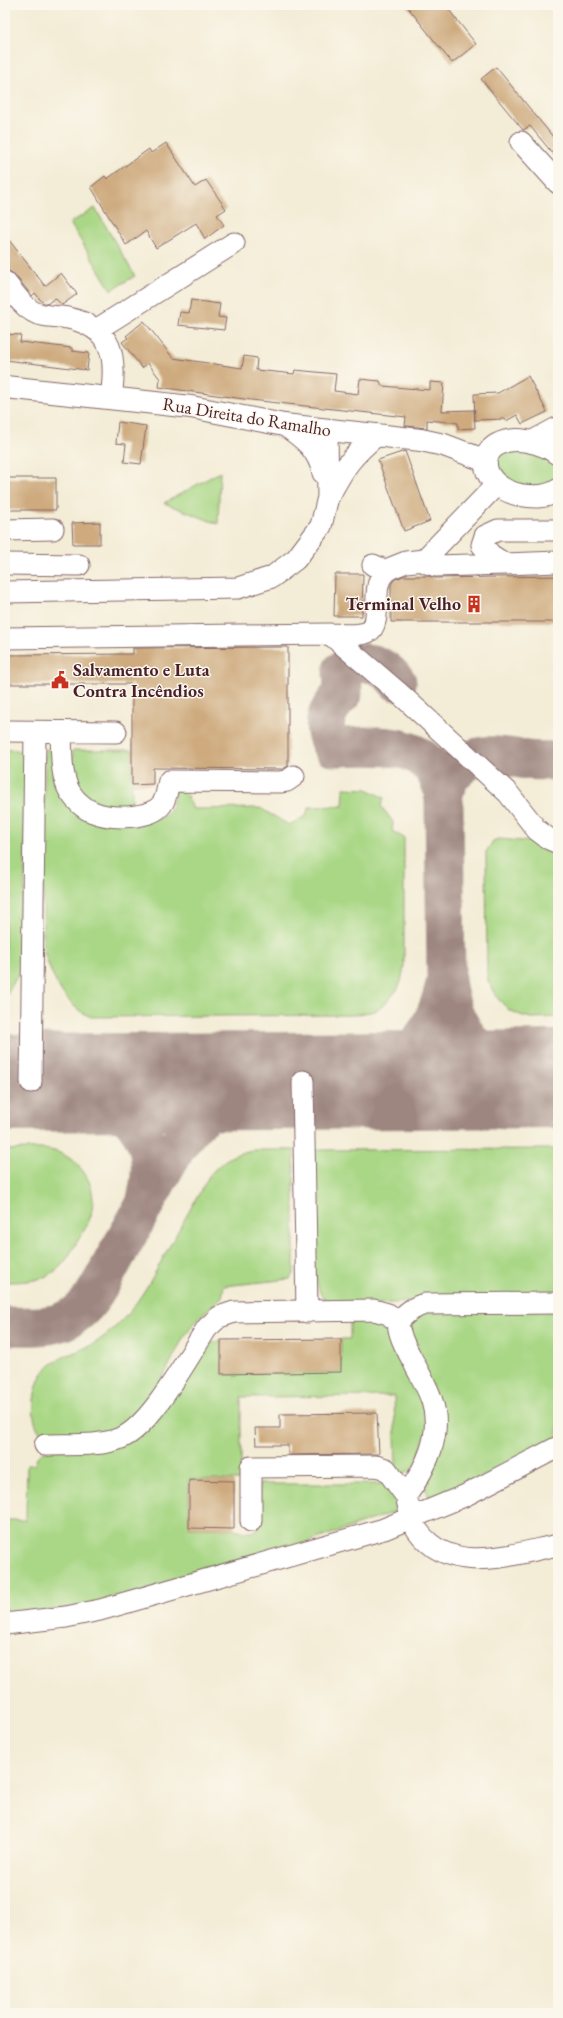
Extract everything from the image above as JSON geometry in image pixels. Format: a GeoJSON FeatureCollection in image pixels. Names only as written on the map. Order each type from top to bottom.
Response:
{"type":"FeatureCollection","features":[{"type":"Feature","properties":{"kind":"main road","name":"Rua Direita do Ramalho"},"geometry":{"type":"LineString","coordinates":[[5,386],[191,408],[284,425],[444,445],[486,461]]}},
{"type":"Feature","properties":{"kind":"main road"},"geometry":{"type":"LineString","coordinates":[[532,442],[558,428]]}},
{"type":"Feature","properties":{"kind":"main road"},"geometry":{"type":"LineString","coordinates":[[558,454],[546,447],[532,442],[521,440],[503,441],[491,450],[486,461],[487,472],[496,485],[506,490],[526,496],[546,496],[558,490]]}},
{"type":"Feature","properties":{"kind":"street"},"geometry":{"type":"LineString","coordinates":[[521,142],[558,183]]}},
{"type":"Feature","properties":{"kind":"street"},"geometry":{"type":"LineString","coordinates":[[96,330],[234,243]]}},
{"type":"Feature","properties":{"kind":"street"},"geometry":{"type":"LineString","coordinates":[[5,282],[32,312],[84,323],[96,330],[106,342],[113,359],[115,372],[111,398]]}},
{"type":"Feature","properties":{"kind":"street"},"geometry":{"type":"LineString","coordinates":[[284,425],[304,439],[316,451],[322,468],[328,497]]}},
{"type":"Feature","properties":{"kind":"street"},"geometry":{"type":"LineString","coordinates":[[5,592],[238,588],[272,577],[296,559],[321,526],[328,497],[326,430]]}},
{"type":"Feature","properties":{"kind":"street"},"geometry":{"type":"LineString","coordinates":[[328,497],[354,454],[377,436]]}},
{"type":"Feature","properties":{"kind":"street"},"geometry":{"type":"LineString","coordinates":[[5,638],[359,634],[367,632],[372,629],[375,622],[379,568],[391,568],[406,562],[424,560],[496,485]]}},
{"type":"Feature","properties":{"kind":"street"},"geometry":{"type":"LineString","coordinates":[[460,521],[482,540]]}},
{"type":"Feature","properties":{"kind":"street"},"geometry":{"type":"LineString","coordinates":[[5,530],[53,529]]}},
{"type":"Feature","properties":{"kind":"street"},"geometry":{"type":"LineString","coordinates":[[505,564],[486,551],[482,546],[482,540],[490,532],[498,530],[558,530]]}},
{"type":"Feature","properties":{"kind":"street"},"geometry":{"type":"LineString","coordinates":[[424,560],[427,563],[436,566],[558,562]]}},
{"type":"Feature","properties":{"kind":"street"},"geometry":{"type":"LineString","coordinates":[[5,564],[78,564]]}},
{"type":"Feature","properties":{"kind":"street"},"geometry":{"type":"LineString","coordinates":[[330,634],[399,693],[508,793],[537,830],[549,839],[558,843]]}},
{"type":"Feature","properties":{"kind":"street"},"geometry":{"type":"LineString","coordinates":[[5,731],[116,732]]}},
{"type":"Feature","properties":{"kind":"street"},"geometry":{"type":"LineString","coordinates":[[31,1082],[35,732]]}},
{"type":"Feature","properties":{"kind":"street"},"geometry":{"type":"LineString","coordinates":[[61,732],[64,779],[70,792],[81,805],[91,812],[103,815],[138,816],[152,813],[162,805],[169,781],[280,782],[287,781],[294,776]]}},
{"type":"Feature","properties":{"kind":"street"},"geometry":{"type":"LineString","coordinates":[[303,1081],[307,1312]]}},
{"type":"Feature","properties":{"kind":"street"},"geometry":{"type":"LineString","coordinates":[[398,1322],[405,1314],[416,1306],[425,1304],[558,1303]]}},
{"type":"Feature","properties":{"kind":"street"},"geometry":{"type":"LineString","coordinates":[[45,1445],[108,1441],[130,1434],[150,1416],[207,1328],[219,1317],[234,1312],[374,1310],[388,1314],[398,1322],[401,1340],[428,1389],[435,1414],[434,1439],[429,1458],[419,1478],[406,1496]]}},
{"type":"Feature","properties":{"kind":"street"},"geometry":{"type":"LineString","coordinates":[[5,1624],[66,1617],[100,1610],[377,1531],[464,1496],[558,1447]]}},
{"type":"Feature","properties":{"kind":"street"},"geometry":{"type":"LineString","coordinates":[[251,1521],[251,1467],[376,1466],[386,1469],[406,1496],[417,1530],[442,1552],[457,1557],[489,1559],[558,1545]]}},
{"type":"Feature","properties":{"kind":"green space"},"geometry":{"type":"Polygon","coordinates":[[[95,208],[135,276],[111,290],[70,223],[95,208]]]}},
{"type":"Feature","properties":{"kind":"green space"},"geometry":{"type":"Polygon","coordinates":[[[520,448],[554,461],[558,469],[556,481],[536,489],[501,479],[495,459],[497,454],[520,448]]]}},
{"type":"Feature","properties":{"kind":"green space"},"geometry":{"type":"Polygon","coordinates":[[[220,472],[218,524],[164,503],[220,472]]]}},
{"type":"Feature","properties":{"kind":"green space"},"geometry":{"type":"Polygon","coordinates":[[[47,749],[52,749],[62,796],[156,820],[169,812],[175,789],[184,789],[193,809],[260,808],[289,825],[306,816],[309,807],[343,806],[344,788],[367,789],[384,798],[381,806],[393,822],[392,831],[404,838],[404,966],[401,982],[397,990],[384,1005],[375,1011],[354,1015],[91,1017],[81,1012],[59,988],[49,967],[43,946],[45,752],[47,749]]]}},
{"type":"Feature","properties":{"kind":"green space"},"geometry":{"type":"Polygon","coordinates":[[[5,750],[20,751],[26,758],[24,964],[5,998],[5,750]]]}},
{"type":"Feature","properties":{"kind":"green space"},"geometry":{"type":"Polygon","coordinates":[[[73,750],[132,750],[132,806],[113,806],[96,803],[83,795],[77,788],[72,775],[73,750]]]}},
{"type":"Feature","properties":{"kind":"green space"},"geometry":{"type":"Polygon","coordinates":[[[498,839],[533,842],[558,853],[558,1017],[531,1018],[509,1010],[499,1000],[488,980],[486,852],[493,841],[498,839]]]}},
{"type":"Feature","properties":{"kind":"green space"},"geometry":{"type":"Polygon","coordinates":[[[40,1149],[60,1153],[69,1158],[84,1172],[92,1190],[92,1211],[89,1221],[70,1254],[62,1265],[55,1271],[49,1275],[37,1279],[5,1282],[5,1150],[40,1149]]]}},
{"type":"Feature","properties":{"kind":"green space"},"geometry":{"type":"Polygon","coordinates":[[[558,1149],[558,1300],[427,1301],[375,1304],[329,1301],[324,1299],[320,1293],[313,1268],[313,1150],[558,1149]]]}},
{"type":"Feature","properties":{"kind":"green space"},"geometry":{"type":"Polygon","coordinates":[[[252,1150],[294,1150],[294,1274],[290,1279],[224,1286],[222,1297],[200,1316],[183,1338],[145,1412],[118,1434],[44,1436],[39,1431],[34,1416],[34,1399],[41,1376],[52,1364],[95,1343],[122,1321],[146,1288],[209,1176],[232,1156],[252,1150]]]}},
{"type":"Feature","properties":{"kind":"green space"},"geometry":{"type":"Polygon","coordinates":[[[558,1307],[558,1443],[434,1498],[429,1497],[425,1488],[434,1461],[409,1328],[419,1311],[558,1307]]]}},
{"type":"Feature","properties":{"kind":"green space"},"geometry":{"type":"Polygon","coordinates":[[[350,1319],[376,1322],[382,1327],[400,1361],[413,1376],[420,1390],[428,1427],[414,1469],[404,1473],[396,1467],[394,1396],[241,1397],[241,1480],[189,1480],[189,1528],[234,1529],[252,1532],[259,1528],[259,1484],[386,1484],[398,1499],[394,1512],[285,1550],[100,1604],[5,1616],[5,1520],[26,1520],[27,1465],[34,1465],[38,1456],[43,1451],[112,1447],[211,1343],[221,1340],[222,1374],[341,1372],[341,1339],[350,1339],[350,1319]]]}},
{"type":"Feature","properties":{"kind":"building"},"geometry":{"type":"Polygon","coordinates":[[[406,5],[445,5],[476,44],[452,63],[406,5]]]}},
{"type":"Feature","properties":{"kind":"building"},"geometry":{"type":"Polygon","coordinates":[[[496,67],[558,143],[558,160],[530,126],[523,130],[481,79],[496,67]]]}},
{"type":"Feature","properties":{"kind":"building"},"geometry":{"type":"Polygon","coordinates":[[[166,143],[195,187],[206,180],[226,209],[217,215],[224,225],[205,239],[196,223],[156,248],[146,231],[126,245],[91,187],[105,176],[107,179],[149,149],[151,153],[166,143]]]}},
{"type":"Feature","properties":{"kind":"building"},"geometry":{"type":"Polygon","coordinates":[[[5,235],[45,286],[61,273],[77,294],[62,305],[55,298],[47,304],[42,302],[35,293],[32,296],[14,274],[5,269],[5,235]]]}},
{"type":"Feature","properties":{"kind":"building"},"geometry":{"type":"Polygon","coordinates":[[[191,300],[220,304],[218,317],[226,318],[224,330],[178,325],[180,312],[189,313],[191,300]]]}},
{"type":"Feature","properties":{"kind":"building"},"geometry":{"type":"Polygon","coordinates":[[[144,321],[173,358],[242,368],[244,356],[257,358],[256,370],[294,374],[295,370],[336,374],[334,391],[358,394],[360,379],[380,381],[382,386],[430,390],[430,382],[444,383],[442,411],[474,410],[475,428],[458,429],[458,423],[427,420],[427,428],[405,426],[406,417],[251,400],[159,387],[160,379],[148,363],[142,368],[122,342],[128,338],[126,336],[144,321]]]}},
{"type":"Feature","properties":{"kind":"building"},"geometry":{"type":"Polygon","coordinates":[[[5,334],[21,335],[20,342],[72,348],[72,351],[89,353],[87,370],[5,360],[5,334]]]}},
{"type":"Feature","properties":{"kind":"building"},"geometry":{"type":"Polygon","coordinates":[[[528,376],[547,412],[522,424],[517,415],[506,421],[505,419],[475,420],[474,394],[498,393],[528,376]]]}},
{"type":"Feature","properties":{"kind":"building"},"geometry":{"type":"Polygon","coordinates":[[[118,422],[146,426],[141,464],[124,462],[126,444],[116,443],[118,422]]]}},
{"type":"Feature","properties":{"kind":"building"},"geometry":{"type":"Polygon","coordinates":[[[405,451],[430,521],[404,531],[378,460],[405,451]]]}},
{"type":"Feature","properties":{"kind":"building"},"geometry":{"type":"Polygon","coordinates":[[[5,478],[56,478],[56,510],[5,510],[5,478]]]}},
{"type":"Feature","properties":{"kind":"building"},"geometry":{"type":"Polygon","coordinates":[[[100,522],[100,544],[73,544],[72,523],[100,522]]]}},
{"type":"Feature","properties":{"kind":"building"},"geometry":{"type":"Polygon","coordinates":[[[335,574],[363,574],[362,616],[334,616],[335,574]]]}},
{"type":"Feature","properties":{"kind":"building","name":"Terminal Velho"},"geometry":{"type":"Polygon","coordinates":[[[403,576],[428,576],[436,578],[558,576],[558,622],[391,622],[391,585],[394,580],[403,576]]]}},
{"type":"Feature","properties":{"kind":"building"},"geometry":{"type":"Polygon","coordinates":[[[288,647],[288,766],[283,769],[153,768],[153,784],[132,785],[132,684],[5,684],[5,655],[133,654],[133,648],[288,647]]]}},
{"type":"Feature","properties":{"kind":"building"},"geometry":{"type":"Polygon","coordinates":[[[341,1339],[341,1372],[221,1374],[221,1340],[341,1339]]]}},
{"type":"Feature","properties":{"kind":"building"},"geometry":{"type":"Polygon","coordinates":[[[377,1413],[379,1454],[288,1455],[288,1445],[256,1445],[255,1428],[280,1428],[280,1414],[377,1413]]]}},
{"type":"Feature","properties":{"kind":"building"},"geometry":{"type":"Polygon","coordinates":[[[189,1480],[234,1481],[234,1529],[189,1528],[189,1480]]]}},
{"type":"Feature","properties":{"kind":"taxiway"},"geometry":{"type":"LineString","coordinates":[[397,682],[385,670],[372,664],[358,664],[342,670],[343,693],[332,706],[326,718],[325,725],[328,739],[332,747],[393,747],[420,757],[431,766],[440,782],[444,801],[446,980],[451,1002],[458,1022],[469,1038],[482,1052],[497,1063],[515,1071],[558,1079]]}},
{"type":"Feature","properties":{"kind":"taxiway"},"geometry":{"type":"LineString","coordinates":[[446,788],[450,778],[464,763],[481,757],[499,756],[527,760],[558,761]]}},
{"type":"Feature","properties":{"kind":"taxiway"},"geometry":{"type":"LineString","coordinates":[[350,1081],[388,1066],[415,1047],[434,1019],[441,1001],[446,980]]}},
{"type":"Feature","properties":{"kind":"taxiway"},"geometry":{"type":"LineString","coordinates":[[5,1326],[54,1324],[62,1322],[77,1313],[90,1301],[138,1218],[167,1163],[183,1138],[193,1126],[203,1116],[224,1102],[262,1088],[292,1081]]}},
{"type":"Feature","properties":{"kind":"taxiway"},"geometry":{"type":"LineString","coordinates":[[46,1082],[94,1091],[112,1101],[129,1116],[142,1134],[149,1153],[150,1176],[146,1199]]}},
{"type":"Feature","properties":{"kind":"runway"},"geometry":{"type":"LineString","coordinates":[[5,1083],[558,1079]]}},
{"type":"Feature","properties":{"kind":"place","name":"Terminal Velho"},"geometry":{"type":"Point","coordinates":[474,604]}},
{"type":"Feature","properties":{"kind":"place","name":"Salvamento e Luta Contra Incêndios"},"geometry":{"type":"Point","coordinates":[60,680]}}]}
